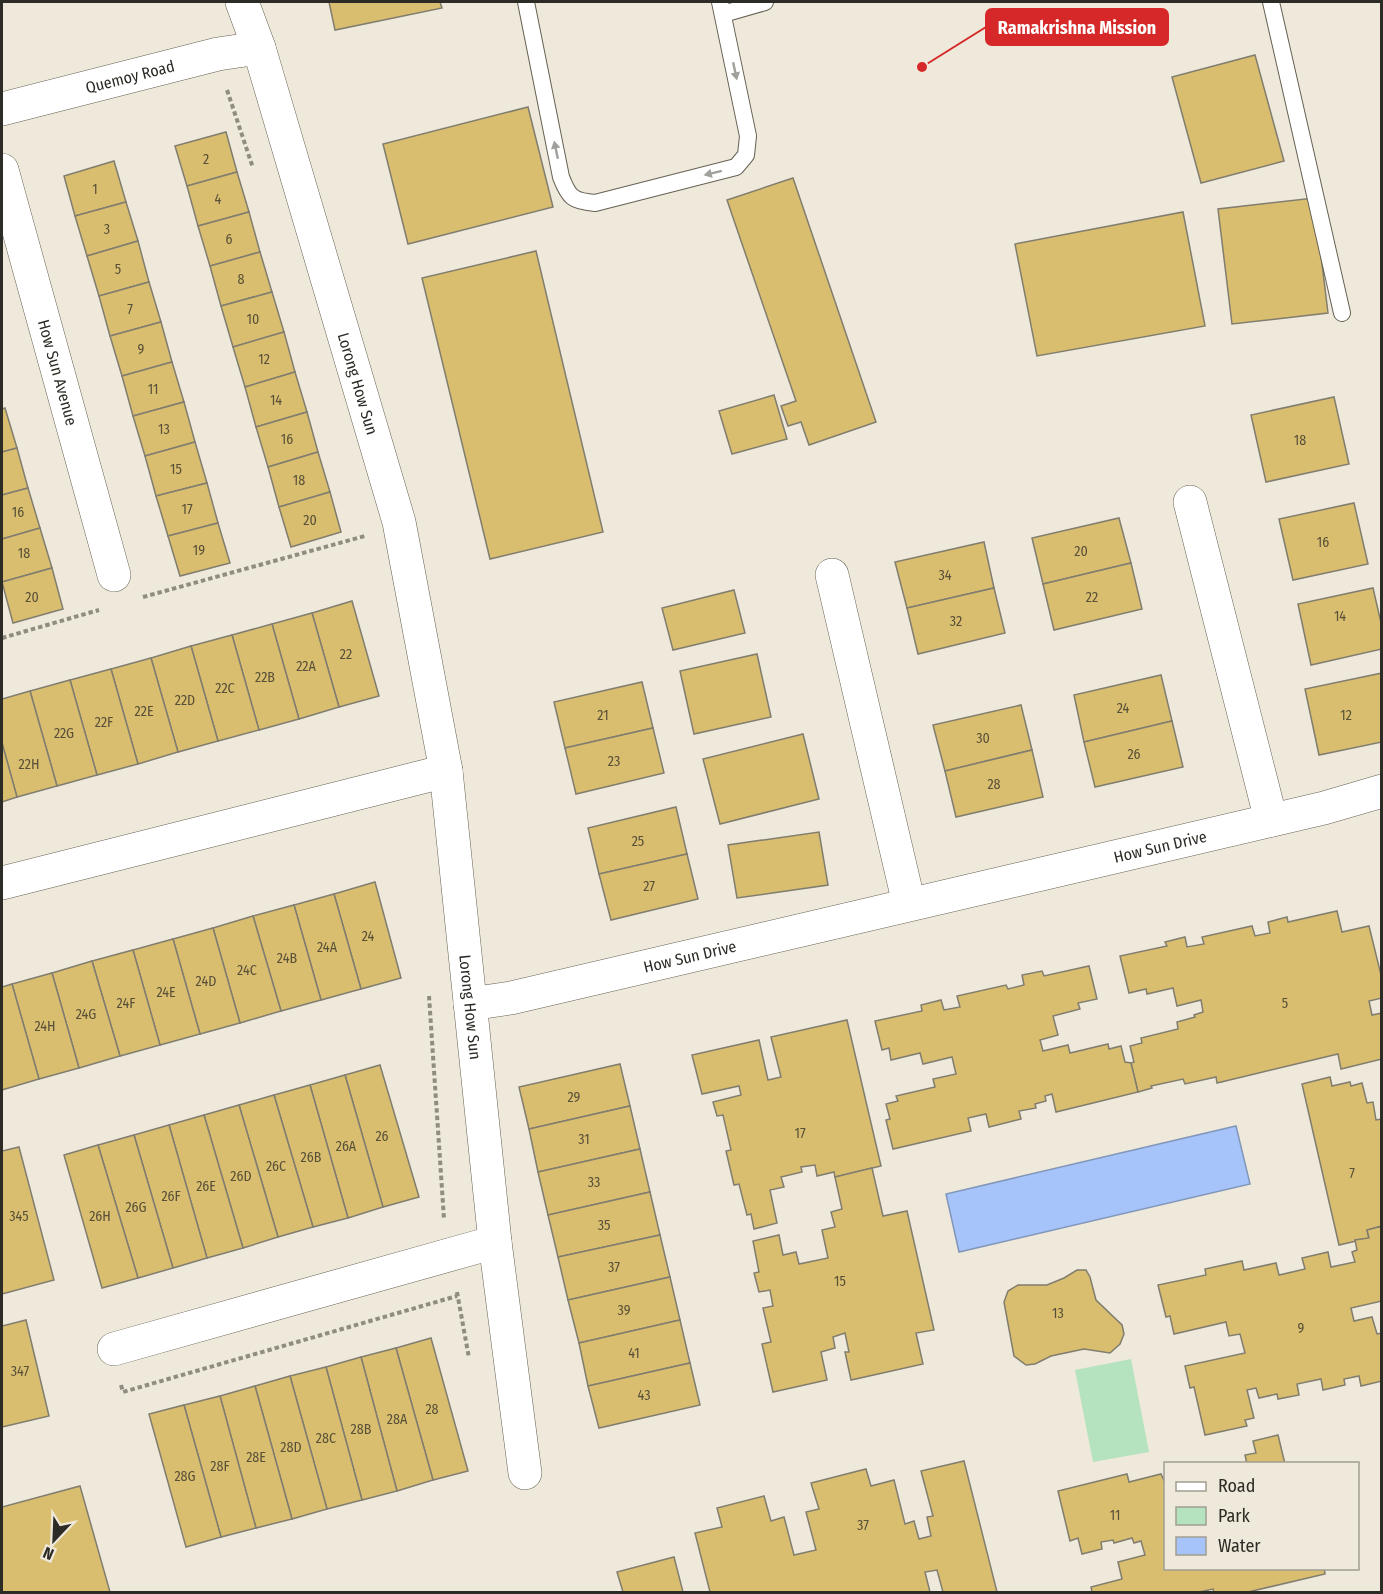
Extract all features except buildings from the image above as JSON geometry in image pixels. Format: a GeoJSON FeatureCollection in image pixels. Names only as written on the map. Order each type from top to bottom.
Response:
{"type":"FeatureCollection","features":[{"type":"Feature","properties":{"kind":"street","name":"Lorong How Sun"},"geometry":{"type":"LineString","coordinates":[[242,2],[259,48],[399,522],[446,771],[495,1242],[525,1473]]}},
{"type":"Feature","properties":{"kind":"street","name":"Quemoy Road"},"geometry":{"type":"LineString","coordinates":[[2,109],[218,54],[259,48]]}},
{"type":"Feature","properties":{"kind":"street","name":"How Sun Avenue"},"geometry":{"type":"LineString","coordinates":[[2,170],[114,575]]}},
{"type":"Feature","properties":{"kind":"street"},"geometry":{"type":"LineString","coordinates":[[1190,502],[1272,820]]}},
{"type":"Feature","properties":{"kind":"street"},"geometry":{"type":"LineString","coordinates":[[832,575],[909,904]]}},
{"type":"Feature","properties":{"kind":"street"},"geometry":{"type":"LineString","coordinates":[[2,883],[446,771]]}},
{"type":"Feature","properties":{"kind":"street","name":"How Sun Drive"},"geometry":{"type":"LineString","coordinates":[[470,1004],[511,998],[1324,808],[1382,791]]}},
{"type":"Feature","properties":{"kind":"street"},"geometry":{"type":"LineString","coordinates":[[114,1349],[495,1242]]}},
{"type":"Feature","properties":{"kind":"lane"},"geometry":{"type":"LineString","coordinates":[[526,2],[561,177],[567,193],[579,201],[595,203],[736,168],[746,155],[748,136],[721,8],[765,2]]}},
{"type":"Feature","properties":{"kind":"lane"},"geometry":{"type":"LineString","coordinates":[[1271,2],[1342,313]]}},
{"type":"Feature","properties":{"kind":"path"},"geometry":{"type":"LineString","coordinates":[[136,599],[370,535],[399,522]]}},
{"type":"Feature","properties":{"kind":"path"},"geometry":{"type":"LineString","coordinates":[[2,638],[108,608]]}},
{"type":"Feature","properties":{"kind":"path"},"geometry":{"type":"LineString","coordinates":[[114,1349],[123,1392],[458,1296]]}},
{"type":"Feature","properties":{"kind":"green space"},"geometry":{"type":"Polygon","coordinates":[[[1131,1359],[1149,1452],[1093,1462],[1075,1370],[1131,1359]]]}},
{"type":"Feature","properties":{"kind":"water"},"geometry":{"type":"Polygon","coordinates":[[[1236,1126],[1250,1184],[959,1252],[946,1194],[1236,1126]]]}},
{"type":"Feature","properties":{"kind":"place","name":"Ramakrishna Mission"},"geometry":{"type":"Point","coordinates":[922,67]}}]}
